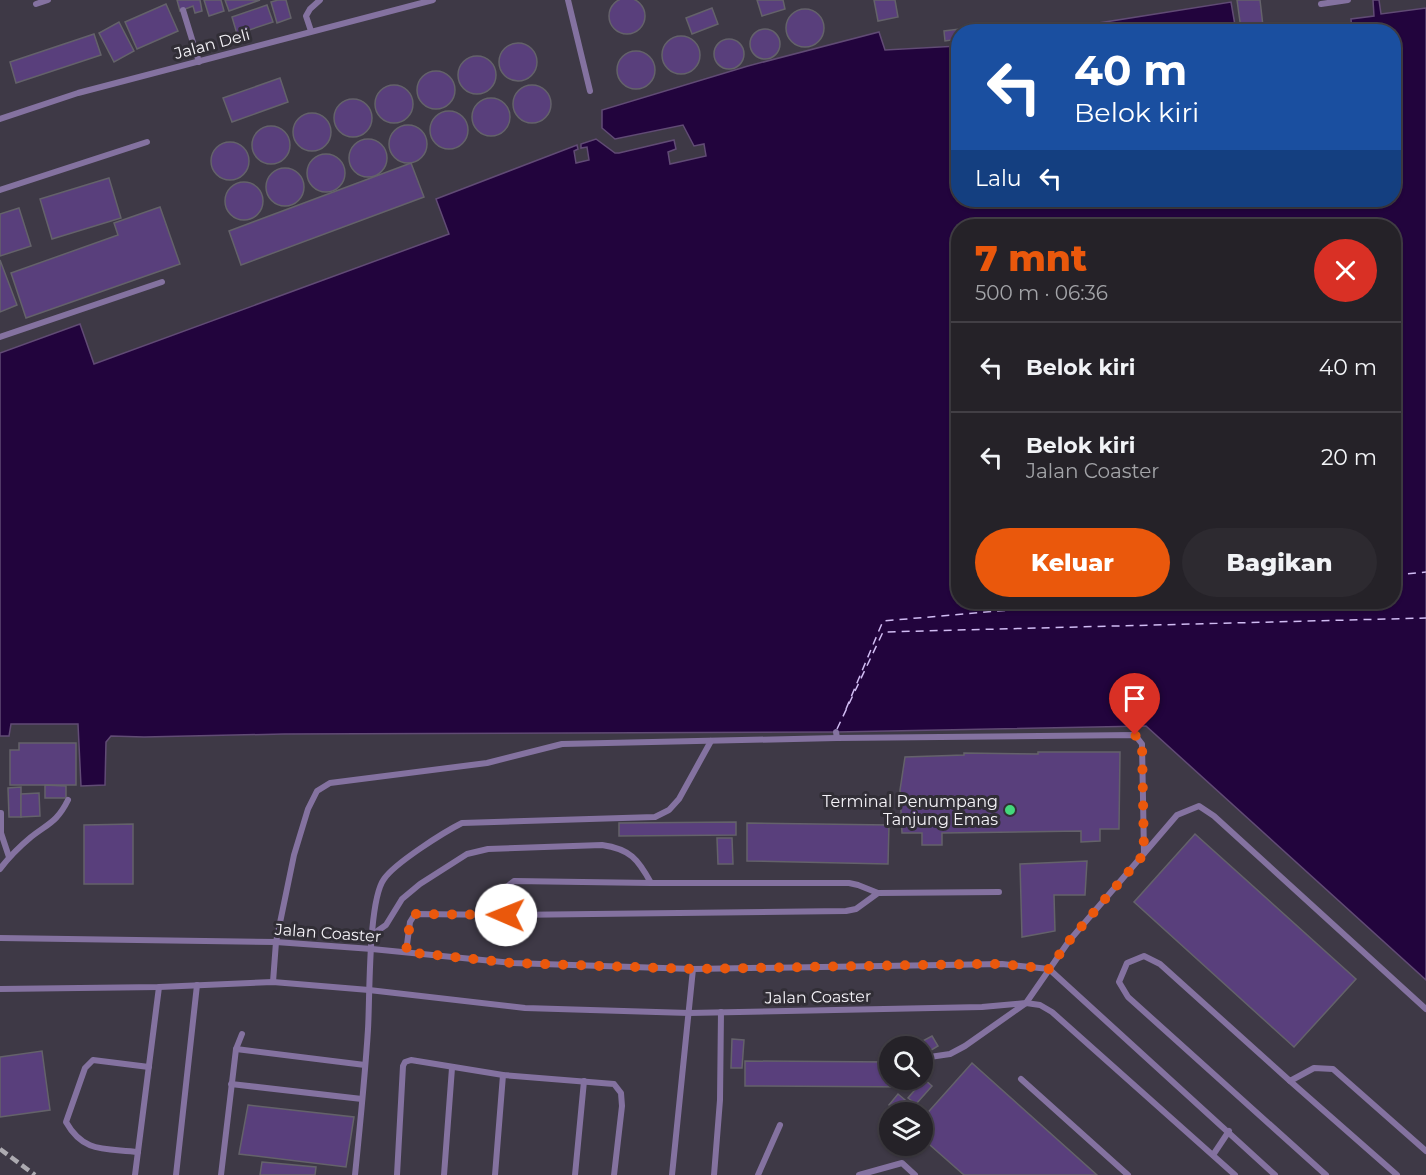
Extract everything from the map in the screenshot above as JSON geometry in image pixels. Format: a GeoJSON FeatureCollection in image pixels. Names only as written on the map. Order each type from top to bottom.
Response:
{"type":"FeatureCollection","features":[{"type":"Feature","properties":{"kind":"lane"},"geometry":{"type":"LineString","coordinates":[[36,4],[48,0]]}},
{"type":"Feature","properties":{"kind":"lane"},"geometry":{"type":"LineString","coordinates":[[311,31],[306,16],[320,0]]}},
{"type":"Feature","properties":{"kind":"lane","name":"Jalan Deli"},"geometry":{"type":"LineString","coordinates":[[0,119],[78,93],[433,0]]}},
{"type":"Feature","properties":{"kind":"lane"},"geometry":{"type":"LineString","coordinates":[[568,0],[590,92]]}},
{"type":"Feature","properties":{"kind":"lane"},"geometry":{"type":"LineString","coordinates":[[1321,4],[1348,0]]}},
{"type":"Feature","properties":{"kind":"lane"},"geometry":{"type":"LineString","coordinates":[[183,10],[199,62]]}},
{"type":"Feature","properties":{"kind":"lane"},"geometry":{"type":"LineString","coordinates":[[0,190],[147,142]]}},
{"type":"Feature","properties":{"kind":"lane"},"geometry":{"type":"LineString","coordinates":[[0,337],[162,282]]}},
{"type":"Feature","properties":{"kind":"lane"},"geometry":{"type":"LineString","coordinates":[[273,982],[276,942],[294,855],[308,809],[317,792],[330,783],[487,763],[562,744],[711,741],[836,735],[1135,735],[1142,744],[1144,854]]}},
{"type":"Feature","properties":{"kind":"lane"},"geometry":{"type":"LineString","coordinates":[[355,1175],[373,934],[378,892],[383,880],[393,869],[462,823],[655,817],[669,810],[679,799],[711,741]]}},
{"type":"Feature","properties":{"kind":"lane"},"geometry":{"type":"LineString","coordinates":[[0,869],[9,857],[30,838],[60,815],[68,800]]}},
{"type":"Feature","properties":{"kind":"lane"},"geometry":{"type":"LineString","coordinates":[[933,1057],[950,1054],[965,1046],[1026,1003],[1069,941],[1177,815],[1199,806],[1214,816],[1426,1009]]}},
{"type":"Feature","properties":{"kind":"lane"},"geometry":{"type":"LineString","coordinates":[[1,813],[1,834],[9,857]]}},
{"type":"Feature","properties":{"kind":"lane"},"geometry":{"type":"LineString","coordinates":[[373,934],[386,925],[402,899],[420,884],[467,854],[488,849],[602,845],[618,848],[637,861],[651,883]]}},
{"type":"Feature","properties":{"kind":"lane"},"geometry":{"type":"LineString","coordinates":[[506,915],[509,885],[514,881],[849,883],[878,893],[999,892]]}},
{"type":"Feature","properties":{"kind":"lane"},"geometry":{"type":"LineString","coordinates":[[406,952],[410,922],[416,914],[846,911],[856,909],[878,893]]}},
{"type":"Feature","properties":{"kind":"lane","name":"Jalan Coaster"},"geometry":{"type":"LineString","coordinates":[[0,938],[276,942],[512,963],[693,969],[980,964],[1049,969]]}},
{"type":"Feature","properties":{"kind":"lane"},"geometry":{"type":"LineString","coordinates":[[1326,1175],[1128,997],[1119,982],[1127,963],[1144,956],[1160,964],[1396,1175]]}},
{"type":"Feature","properties":{"kind":"lane"},"geometry":{"type":"LineString","coordinates":[[672,1175],[693,969]]}},
{"type":"Feature","properties":{"kind":"lane"},"geometry":{"type":"LineString","coordinates":[[1049,969],[1275,1175]]}},
{"type":"Feature","properties":{"kind":"lane","name":"Jalan Coaster"},"geometry":{"type":"LineString","coordinates":[[0,989],[159,987],[273,982],[369,990],[525,1008],[689,1013],[982,1007],[1026,1003]]}},
{"type":"Feature","properties":{"kind":"lane"},"geometry":{"type":"LineString","coordinates":[[176,1175],[197,985]]}},
{"type":"Feature","properties":{"kind":"lane"},"geometry":{"type":"LineString","coordinates":[[135,1175],[159,987]]}},
{"type":"Feature","properties":{"kind":"lane"},"geometry":{"type":"LineString","coordinates":[[1026,1003],[1040,1005],[1052,1012],[1235,1175]]}},
{"type":"Feature","properties":{"kind":"lane"},"geometry":{"type":"LineString","coordinates":[[714,1175],[720,1100],[721,1012]]}},
{"type":"Feature","properties":{"kind":"lane"},"geometry":{"type":"LineString","coordinates":[[221,1175],[236,1049],[242,1034]]}},
{"type":"Feature","properties":{"kind":"lane"},"geometry":{"type":"LineString","coordinates":[[236,1049],[365,1065]]}},
{"type":"Feature","properties":{"kind":"lane"},"geometry":{"type":"LineString","coordinates":[[138,1152],[89,1146],[74,1137],[66,1122],[85,1068],[93,1060],[149,1067]]}},
{"type":"Feature","properties":{"kind":"lane"},"geometry":{"type":"LineString","coordinates":[[397,1175],[403,1066],[405,1062],[411,1060],[503,1075],[614,1084],[621,1093],[622,1106],[615,1175]]}},
{"type":"Feature","properties":{"kind":"lane"},"geometry":{"type":"LineString","coordinates":[[444,1175],[452,1068]]}},
{"type":"Feature","properties":{"kind":"lane"},"geometry":{"type":"LineString","coordinates":[[1290,1081],[1314,1068],[1333,1069],[1426,1150]]}},
{"type":"Feature","properties":{"kind":"lane"},"geometry":{"type":"LineString","coordinates":[[495,1175],[503,1075]]}},
{"type":"Feature","properties":{"kind":"lane"},"geometry":{"type":"LineString","coordinates":[[1021,1079],[1128,1175]]}},
{"type":"Feature","properties":{"kind":"lane"},"geometry":{"type":"LineString","coordinates":[[574,1175],[584,1081]]}},
{"type":"Feature","properties":{"kind":"lane"},"geometry":{"type":"LineString","coordinates":[[231,1084],[362,1099]]}},
{"type":"Feature","properties":{"kind":"lane"},"geometry":{"type":"LineString","coordinates":[[758,1175],[780,1125]]}},
{"type":"Feature","properties":{"kind":"lane"},"geometry":{"type":"LineString","coordinates":[[1213,1155],[1229,1131]]}},
{"type":"Feature","properties":{"kind":"lane"},"geometry":{"type":"LineString","coordinates":[[859,1175],[902,1163],[915,1175]]}},
{"type":"Feature","properties":{"kind":"shaded area"},"geometry":{"type":"Polygon","coordinates":[[[0,0],[1377,0],[1373,1],[1374,16],[1351,19],[1351,24],[1234,24],[1231,3],[1099,24],[951,24],[951,46],[884,50],[879,32],[748,66],[615,139],[683,125],[694,145],[704,144],[706,156],[670,164],[668,152],[674,140],[619,153],[587,147],[589,160],[576,163],[574,151],[437,199],[449,234],[93,364],[80,324],[0,353],[0,0]]]}},
{"type":"Feature","properties":{"kind":"shaded area"},"geometry":{"type":"Polygon","coordinates":[[[1373,0],[1379,0],[1381,14],[1426,8],[1426,980],[1146,726],[836,732],[111,736],[106,742],[105,785],[81,786],[78,724],[11,724],[9,736],[0,736],[0,353],[80,324],[94,364],[449,234],[436,199],[577,145],[578,149],[574,151],[576,163],[589,160],[587,147],[581,148],[581,144],[596,139],[615,153],[674,140],[676,149],[668,152],[670,164],[706,156],[704,144],[694,146],[683,125],[615,139],[602,128],[602,110],[748,66],[879,32],[885,50],[951,46],[951,207],[1401,207],[1401,24],[1351,24],[1351,19],[1374,16],[1373,0]]]}},
{"type":"Feature","properties":{"kind":"shaded area"},"geometry":{"type":"Polygon","coordinates":[[[1379,0],[1426,0],[1426,8],[1381,14],[1379,0]]]}},
{"type":"Feature","properties":{"kind":"shaded area"},"geometry":{"type":"Polygon","coordinates":[[[1231,2],[1235,24],[1099,24],[1231,2]]]}},
{"type":"Feature","properties":{"kind":"shaded area"},"geometry":{"type":"Polygon","coordinates":[[[11,724],[78,724],[81,785],[105,785],[106,742],[111,736],[836,732],[1146,726],[1426,980],[1426,1175],[0,1175],[0,736],[9,736],[11,724]]]}},
{"type":"Feature","properties":{"kind":"building"},"geometry":{"type":"Polygon","coordinates":[[[620,-1],[634,-1],[644,9],[644,23],[634,33],[620,33],[610,23],[610,9],[620,-1]]]}},
{"type":"Feature","properties":{"kind":"building"},"geometry":{"type":"Polygon","coordinates":[[[177,0],[200,0],[202,11],[195,13],[193,6],[180,11],[177,0]]]}},
{"type":"Feature","properties":{"kind":"building"},"geometry":{"type":"Polygon","coordinates":[[[204,0],[221,0],[224,11],[209,16],[204,0]]]}},
{"type":"Feature","properties":{"kind":"building"},"geometry":{"type":"Polygon","coordinates":[[[225,0],[260,0],[229,11],[225,0]]]}},
{"type":"Feature","properties":{"kind":"building"},"geometry":{"type":"Polygon","coordinates":[[[286,0],[291,18],[277,23],[271,2],[286,0]]]}},
{"type":"Feature","properties":{"kind":"building"},"geometry":{"type":"Polygon","coordinates":[[[757,0],[783,0],[785,9],[762,16],[757,0]]]}},
{"type":"Feature","properties":{"kind":"building"},"geometry":{"type":"Polygon","coordinates":[[[874,0],[895,0],[898,17],[878,21],[874,0]]]}},
{"type":"Feature","properties":{"kind":"building"},"geometry":{"type":"Polygon","coordinates":[[[1237,0],[1260,0],[1263,24],[1240,24],[1237,0]]]}},
{"type":"Feature","properties":{"kind":"building"},"geometry":{"type":"Polygon","coordinates":[[[166,4],[178,31],[137,49],[125,22],[166,4]]]}},
{"type":"Feature","properties":{"kind":"building"},"geometry":{"type":"Polygon","coordinates":[[[267,5],[273,22],[237,34],[232,17],[267,5]]]}},
{"type":"Feature","properties":{"kind":"building"},"geometry":{"type":"Polygon","coordinates":[[[712,8],[718,24],[692,34],[686,18],[712,8]]]}},
{"type":"Feature","properties":{"kind":"building"},"geometry":{"type":"Polygon","coordinates":[[[805,9],[818,15],[824,28],[818,41],[805,47],[792,41],[786,28],[792,15],[805,9]]]}},
{"type":"Feature","properties":{"kind":"building"},"geometry":{"type":"Polygon","coordinates":[[[119,22],[134,51],[114,62],[99,33],[119,22]]]}},
{"type":"Feature","properties":{"kind":"building"},"geometry":{"type":"Polygon","coordinates":[[[765,29],[776,33],[780,44],[776,55],[765,59],[754,55],[750,44],[754,33],[765,29]]]}},
{"type":"Feature","properties":{"kind":"building"},"geometry":{"type":"Polygon","coordinates":[[[951,30],[951,40],[945,41],[944,31],[951,30]]]}},
{"type":"Feature","properties":{"kind":"building"},"geometry":{"type":"Polygon","coordinates":[[[94,34],[101,55],[16,83],[10,62],[94,34]]]}},
{"type":"Feature","properties":{"kind":"building"},"geometry":{"type":"Polygon","coordinates":[[[681,36],[694,42],[700,55],[694,68],[681,74],[668,68],[662,55],[668,42],[681,36]]]}},
{"type":"Feature","properties":{"kind":"building"},"geometry":{"type":"Polygon","coordinates":[[[729,39],[735,40],[743,48],[743,60],[735,68],[729,69],[723,68],[715,60],[714,54],[715,48],[723,40],[729,39]]]}},
{"type":"Feature","properties":{"kind":"building"},"geometry":{"type":"Polygon","coordinates":[[[518,43],[531,49],[537,62],[531,75],[518,81],[505,75],[499,62],[505,49],[518,43]]]}},
{"type":"Feature","properties":{"kind":"building"},"geometry":{"type":"Polygon","coordinates":[[[636,51],[649,57],[655,70],[649,83],[636,89],[623,83],[617,70],[623,57],[636,51]]]}},
{"type":"Feature","properties":{"kind":"building"},"geometry":{"type":"Polygon","coordinates":[[[477,56],[490,62],[496,75],[490,88],[477,94],[464,88],[458,75],[464,62],[477,56]]]}},
{"type":"Feature","properties":{"kind":"building"},"geometry":{"type":"Polygon","coordinates":[[[436,71],[449,77],[455,90],[449,103],[436,109],[423,103],[417,90],[423,77],[436,71]]]}},
{"type":"Feature","properties":{"kind":"building"},"geometry":{"type":"Polygon","coordinates":[[[280,78],[288,102],[232,122],[223,98],[280,78]]]}},
{"type":"Feature","properties":{"kind":"building"},"geometry":{"type":"Polygon","coordinates":[[[394,85],[407,91],[413,104],[407,117],[394,123],[381,117],[375,104],[381,91],[394,85]]]}},
{"type":"Feature","properties":{"kind":"building"},"geometry":{"type":"Polygon","coordinates":[[[532,85],[545,91],[551,104],[545,117],[532,123],[519,117],[513,104],[519,91],[532,85]]]}},
{"type":"Feature","properties":{"kind":"building"},"geometry":{"type":"Polygon","coordinates":[[[491,98],[504,104],[510,117],[504,130],[491,136],[478,130],[472,117],[478,104],[491,98]]]}},
{"type":"Feature","properties":{"kind":"building"},"geometry":{"type":"Polygon","coordinates":[[[353,99],[366,105],[372,118],[366,131],[353,137],[340,131],[334,118],[340,105],[353,99]]]}},
{"type":"Feature","properties":{"kind":"building"},"geometry":{"type":"Polygon","coordinates":[[[449,111],[462,117],[468,130],[462,143],[449,149],[436,143],[430,130],[436,117],[449,111]]]}},
{"type":"Feature","properties":{"kind":"building"},"geometry":{"type":"Polygon","coordinates":[[[312,113],[325,119],[331,132],[325,145],[312,151],[299,145],[293,132],[299,119],[312,113]]]}},
{"type":"Feature","properties":{"kind":"building"},"geometry":{"type":"Polygon","coordinates":[[[408,125],[421,131],[427,144],[421,157],[408,163],[395,157],[389,144],[395,131],[408,125]]]}},
{"type":"Feature","properties":{"kind":"building"},"geometry":{"type":"Polygon","coordinates":[[[271,126],[284,132],[290,145],[284,158],[271,164],[258,158],[252,145],[258,132],[271,126]]]}},
{"type":"Feature","properties":{"kind":"building"},"geometry":{"type":"Polygon","coordinates":[[[368,139],[381,145],[387,158],[381,171],[368,177],[355,171],[349,158],[355,145],[368,139]]]}},
{"type":"Feature","properties":{"kind":"building"},"geometry":{"type":"Polygon","coordinates":[[[230,142],[243,148],[249,161],[243,174],[230,180],[217,174],[211,161],[217,148],[230,142]]]}},
{"type":"Feature","properties":{"kind":"building"},"geometry":{"type":"Polygon","coordinates":[[[326,154],[339,160],[345,173],[339,186],[326,192],[313,186],[307,173],[313,160],[326,154]]]}},
{"type":"Feature","properties":{"kind":"building"},"geometry":{"type":"Polygon","coordinates":[[[411,163],[424,197],[241,265],[229,231],[411,163]]]}},
{"type":"Feature","properties":{"kind":"building"},"geometry":{"type":"Polygon","coordinates":[[[285,168],[298,174],[304,187],[298,200],[285,206],[272,200],[266,187],[272,174],[285,168]]]}},
{"type":"Feature","properties":{"kind":"building"},"geometry":{"type":"Polygon","coordinates":[[[109,178],[121,218],[52,239],[40,199],[109,178]]]}},
{"type":"Feature","properties":{"kind":"building"},"geometry":{"type":"Polygon","coordinates":[[[244,182],[257,188],[263,201],[257,214],[244,220],[231,214],[225,201],[231,188],[244,182]]]}},
{"type":"Feature","properties":{"kind":"building"},"geometry":{"type":"Polygon","coordinates":[[[160,207],[180,264],[26,318],[11,273],[118,235],[114,223],[160,207]]]}},
{"type":"Feature","properties":{"kind":"building"},"geometry":{"type":"Polygon","coordinates":[[[19,208],[31,246],[0,256],[0,214],[19,208]]]}},
{"type":"Feature","properties":{"kind":"building"},"geometry":{"type":"Polygon","coordinates":[[[0,260],[17,305],[0,312],[0,260]]]}},
{"type":"Feature","properties":{"kind":"building"},"geometry":{"type":"Polygon","coordinates":[[[19,743],[76,743],[76,785],[10,785],[10,750],[19,750],[19,743]]]}},
{"type":"Feature","properties":{"kind":"building","name":"Terminal Penumpang Tanjung Emas"},"geometry":{"type":"Polygon","coordinates":[[[1038,752],[1120,752],[1119,829],[1100,829],[1100,841],[1081,842],[1081,831],[942,833],[942,845],[922,845],[922,833],[902,833],[900,790],[905,757],[964,755],[964,753],[1038,754],[1038,752]]]}},
{"type":"Feature","properties":{"kind":"building"},"geometry":{"type":"Polygon","coordinates":[[[45,785],[66,786],[66,798],[45,798],[45,785]]]}},
{"type":"Feature","properties":{"kind":"building"},"geometry":{"type":"Polygon","coordinates":[[[21,787],[21,817],[9,817],[8,788],[21,787]]]}},
{"type":"Feature","properties":{"kind":"building"},"geometry":{"type":"Polygon","coordinates":[[[39,793],[40,816],[21,817],[21,794],[39,793]]]}},
{"type":"Feature","properties":{"kind":"building"},"geometry":{"type":"Polygon","coordinates":[[[736,822],[736,835],[619,836],[619,823],[736,822]]]}},
{"type":"Feature","properties":{"kind":"building"},"geometry":{"type":"Polygon","coordinates":[[[747,823],[889,825],[888,864],[747,861],[747,823]]]}},
{"type":"Feature","properties":{"kind":"building"},"geometry":{"type":"Polygon","coordinates":[[[133,824],[133,884],[84,884],[84,825],[133,824]]]}},
{"type":"Feature","properties":{"kind":"building"},"geometry":{"type":"Polygon","coordinates":[[[1195,834],[1356,979],[1294,1047],[1134,902],[1195,834]]]}},
{"type":"Feature","properties":{"kind":"building"},"geometry":{"type":"Polygon","coordinates":[[[717,838],[732,838],[733,864],[718,864],[717,838]]]}},
{"type":"Feature","properties":{"kind":"building"},"geometry":{"type":"Polygon","coordinates":[[[1087,861],[1085,895],[1054,895],[1055,931],[1022,937],[1020,864],[1087,861]]]}},
{"type":"Feature","properties":{"kind":"building"},"geometry":{"type":"Polygon","coordinates":[[[933,1038],[938,1046],[933,1049],[933,1038]]]}},
{"type":"Feature","properties":{"kind":"building"},"geometry":{"type":"Polygon","coordinates":[[[732,1039],[744,1040],[742,1068],[731,1068],[732,1039]]]}},
{"type":"Feature","properties":{"kind":"building"},"geometry":{"type":"Polygon","coordinates":[[[42,1051],[50,1110],[0,1117],[0,1057],[42,1051]]]}},
{"type":"Feature","properties":{"kind":"building"},"geometry":{"type":"Polygon","coordinates":[[[745,1061],[879,1062],[879,1087],[745,1086],[745,1061]]]}},
{"type":"Feature","properties":{"kind":"building"},"geometry":{"type":"Polygon","coordinates":[[[972,1063],[1097,1175],[964,1175],[933,1148],[933,1107],[972,1063]]]}},
{"type":"Feature","properties":{"kind":"building"},"geometry":{"type":"Polygon","coordinates":[[[915,1090],[928,1090],[918,1102],[908,1098],[915,1090]]]}},
{"type":"Feature","properties":{"kind":"building"},"geometry":{"type":"Polygon","coordinates":[[[898,1094],[908,1102],[891,1102],[898,1094]]]}},
{"type":"Feature","properties":{"kind":"building"},"geometry":{"type":"Polygon","coordinates":[[[248,1105],[354,1117],[346,1167],[239,1154],[248,1105]]]}},
{"type":"Feature","properties":{"kind":"building"},"geometry":{"type":"Polygon","coordinates":[[[262,1162],[316,1167],[315,1175],[260,1175],[262,1162]]]}},
{"type":"Feature","properties":{"kind":"ferry route"},"geometry":{"type":"LineString","coordinates":[[1401,574],[1426,572]]}},
{"type":"Feature","properties":{"kind":"ferry route"},"geometry":{"type":"LineString","coordinates":[[846,709],[883,621],[1021,609]]}},
{"type":"Feature","properties":{"kind":"ferry route"},"geometry":{"type":"LineString","coordinates":[[837,729],[883,632],[1426,618]]}},
{"type":"Feature","properties":{"kind":"railway"},"geometry":{"type":"LineString","coordinates":[[0,1149],[35,1175]]}},
{"type":"Feature","properties":{"kind":"place","name":"Terminal Penumpang Tanjung Emas"},"geometry":{"type":"Point","coordinates":[1010,810]}},
{"type":"Feature","properties":{"kind":"route"},"geometry":{"type":"LineString","coordinates":[[506,915],[416,914],[410,922],[406,952],[512,963],[693,969],[916,964],[1002,964],[1049,969],[1058,960],[1069,941],[1144,854],[1142,744],[1135,735]]}}]}
